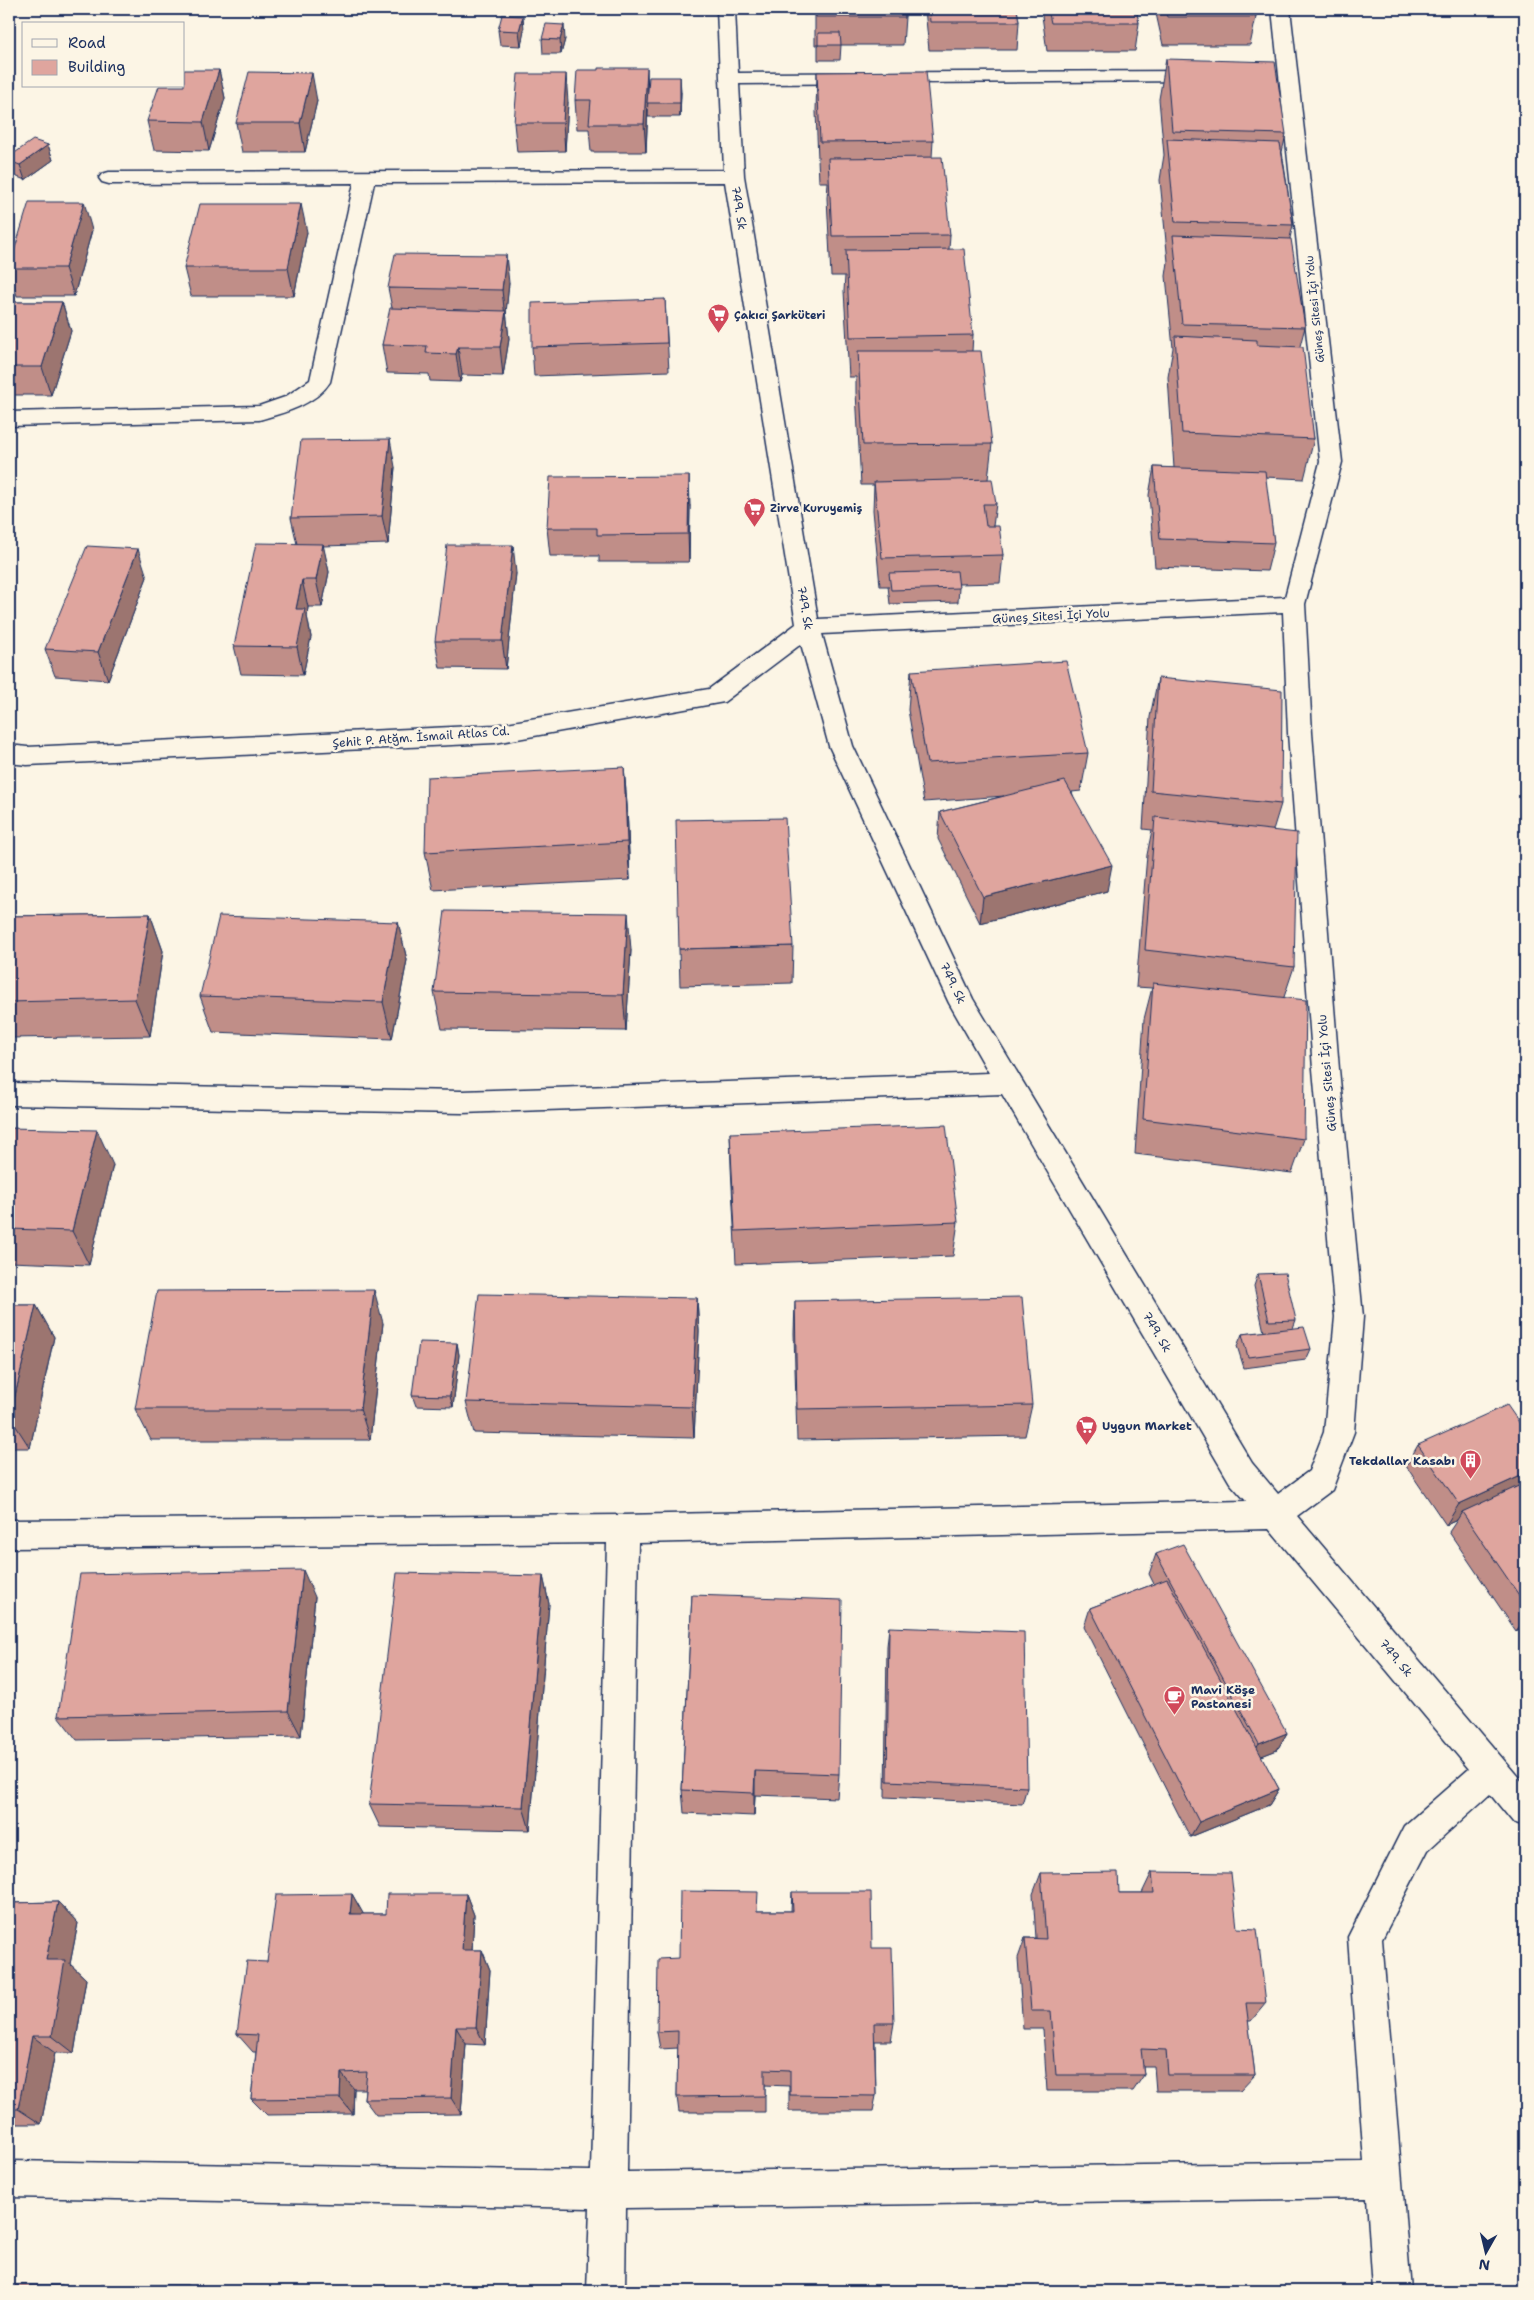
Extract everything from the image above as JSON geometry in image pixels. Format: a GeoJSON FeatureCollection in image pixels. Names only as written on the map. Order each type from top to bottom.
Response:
{"type":"FeatureCollection","features":[{"type":"Feature","properties":{"kind":"street","name":"749. Sk"},"geometry":{"type":"LineString","coordinates":[[726,9],[734,176],[808,627],[841,746],[962,1003],[1241,1473],[1525,1810]]}},
{"type":"Feature","properties":{"kind":"street","name":"Güneş Sitesi İçi Yolu"},"geometry":{"type":"LineString","coordinates":[[1275,1515],[1321,1480],[1339,1432],[1349,1317],[1326,1069],[1300,742],[1294,604],[1332,462],[1279,76],[1281,9]]}},
{"type":"Feature","properties":{"kind":"street"},"geometry":{"type":"LineString","coordinates":[[729,79],[1220,76]]}},
{"type":"Feature","properties":{"kind":"street"},"geometry":{"type":"LineString","coordinates":[[109,178],[734,176]]}},
{"type":"Feature","properties":{"kind":"street"},"geometry":{"type":"LineString","coordinates":[[9,419],[259,413],[279,408],[310,392],[320,382],[365,178]]}},
{"type":"Feature","properties":{"kind":"street","name":"Güneş Sitesi İçi Yolu"},"geometry":{"type":"LineString","coordinates":[[808,627],[1294,604]]}},
{"type":"Feature","properties":{"kind":"street","name":"Şehit P. Atğm. İsmail Atlas Cd."},"geometry":{"type":"LineString","coordinates":[[9,754],[37,756],[495,734],[716,696],[808,627]]}},
{"type":"Feature","properties":{"kind":"street"},"geometry":{"type":"LineString","coordinates":[[9,1094],[462,1102],[1010,1083]]}},
{"type":"Feature","properties":{"kind":"street"},"geometry":{"type":"LineString","coordinates":[[9,1534],[623,1529],[1275,1515]]}},
{"type":"Feature","properties":{"kind":"street"},"geometry":{"type":"LineString","coordinates":[[606,2291],[623,1529]]}},
{"type":"Feature","properties":{"kind":"street"},"geometry":{"type":"LineString","coordinates":[[1392,2291],[1365,1938],[1416,1838],[1492,1771]]}},
{"type":"Feature","properties":{"kind":"street"},"geometry":{"type":"LineString","coordinates":[[9,2179],[607,2190],[1383,2180]]}},
{"type":"Feature","properties":{"kind":"building"},"geometry":{"type":"Polygon","coordinates":[[[816,9],[904,9],[905,17],[816,17],[816,9]]]}},
{"type":"Feature","properties":{"kind":"building"},"geometry":{"type":"Polygon","coordinates":[[[929,9],[1017,9],[1019,22],[930,22],[929,9]]]}},
{"type":"Feature","properties":{"kind":"building"},"geometry":{"type":"Polygon","coordinates":[[[1048,9],[1136,9],[1139,23],[1051,23],[1048,9]]]}},
{"type":"Feature","properties":{"kind":"building"},"geometry":{"type":"Polygon","coordinates":[[[1165,9],[1254,9],[1256,17],[1167,17],[1165,9]]]}},
{"type":"Feature","properties":{"kind":"building"},"geometry":{"type":"Polygon","coordinates":[[[502,15],[523,16],[519,31],[498,30],[502,15]]]}},
{"type":"Feature","properties":{"kind":"building"},"geometry":{"type":"Polygon","coordinates":[[[546,24],[564,25],[560,40],[542,39],[546,24]]]}},
{"type":"Feature","properties":{"kind":"building"},"geometry":{"type":"Polygon","coordinates":[[[818,33],[840,33],[841,45],[818,45],[818,33]]]}},
{"type":"Feature","properties":{"kind":"building"},"geometry":{"type":"Polygon","coordinates":[[[1166,59],[1275,62],[1286,134],[1172,131],[1166,59]]]}},
{"type":"Feature","properties":{"kind":"building"},"geometry":{"type":"Polygon","coordinates":[[[598,68],[647,68],[644,124],[589,124],[591,100],[575,100],[577,70],[598,70],[598,68]]]}},
{"type":"Feature","properties":{"kind":"building"},"geometry":{"type":"Polygon","coordinates":[[[185,70],[219,70],[203,122],[147,121],[158,88],[185,88],[185,70]]]}},
{"type":"Feature","properties":{"kind":"building"},"geometry":{"type":"Polygon","coordinates":[[[926,71],[933,141],[820,142],[817,72],[926,71]]]}},
{"type":"Feature","properties":{"kind":"building"},"geometry":{"type":"Polygon","coordinates":[[[249,72],[312,73],[300,123],[236,123],[249,72]]]}},
{"type":"Feature","properties":{"kind":"building"},"geometry":{"type":"Polygon","coordinates":[[[518,74],[566,74],[563,123],[514,123],[518,74]]]}},
{"type":"Feature","properties":{"kind":"building"},"geometry":{"type":"Polygon","coordinates":[[[649,77],[680,77],[680,103],[647,103],[649,77]]]}},
{"type":"Feature","properties":{"kind":"building"},"geometry":{"type":"Polygon","coordinates":[[[1167,139],[1280,143],[1293,225],[1175,222],[1167,139]]]}},
{"type":"Feature","properties":{"kind":"building"},"geometry":{"type":"Polygon","coordinates":[[[33,140],[48,145],[20,165],[9,161],[9,157],[33,140]]]}},
{"type":"Feature","properties":{"kind":"building"},"geometry":{"type":"Polygon","coordinates":[[[942,157],[950,235],[832,236],[828,158],[942,157]]]}},
{"type":"Feature","properties":{"kind":"building"},"geometry":{"type":"Polygon","coordinates":[[[29,202],[84,202],[65,268],[9,268],[29,202]]]}},
{"type":"Feature","properties":{"kind":"building"},"geometry":{"type":"Polygon","coordinates":[[[200,204],[301,204],[288,268],[184,268],[200,204]]]}},
{"type":"Feature","properties":{"kind":"building"},"geometry":{"type":"Polygon","coordinates":[[[1173,235],[1291,239],[1305,327],[1182,324],[1173,235]]]}},
{"type":"Feature","properties":{"kind":"building"},"geometry":{"type":"Polygon","coordinates":[[[964,249],[973,335],[850,337],[846,250],[964,249]]]}},
{"type":"Feature","properties":{"kind":"building"},"geometry":{"type":"Polygon","coordinates":[[[395,254],[506,255],[502,290],[388,288],[395,254]]]}},
{"type":"Feature","properties":{"kind":"building"},"geometry":{"type":"Polygon","coordinates":[[[665,299],[667,343],[532,347],[532,303],[665,299]]]}},
{"type":"Feature","properties":{"kind":"building"},"geometry":{"type":"Polygon","coordinates":[[[9,302],[62,302],[42,367],[9,367],[9,302]]]}},
{"type":"Feature","properties":{"kind":"building"},"geometry":{"type":"Polygon","coordinates":[[[390,308],[506,311],[500,347],[458,347],[456,354],[426,353],[427,346],[382,345],[390,308]]]}},
{"type":"Feature","properties":{"kind":"building"},"geometry":{"type":"Polygon","coordinates":[[[1175,336],[1257,340],[1257,345],[1303,347],[1314,439],[1182,433],[1175,336]]]}},
{"type":"Feature","properties":{"kind":"building"},"geometry":{"type":"Polygon","coordinates":[[[858,351],[981,351],[992,444],[863,445],[858,351]]]}},
{"type":"Feature","properties":{"kind":"building"},"geometry":{"type":"Polygon","coordinates":[[[390,439],[382,516],[291,518],[301,440],[390,439]]]}},
{"type":"Feature","properties":{"kind":"building"},"geometry":{"type":"Polygon","coordinates":[[[1154,467],[1265,471],[1274,543],[1160,539],[1154,467]]]}},
{"type":"Feature","properties":{"kind":"building"},"geometry":{"type":"Polygon","coordinates":[[[689,476],[688,534],[597,535],[597,528],[547,528],[550,477],[689,476]]]}},
{"type":"Feature","properties":{"kind":"building"},"geometry":{"type":"Polygon","coordinates":[[[992,479],[996,504],[983,504],[986,526],[999,526],[1003,555],[882,558],[874,482],[992,479]]]}},
{"type":"Feature","properties":{"kind":"building"},"geometry":{"type":"Polygon","coordinates":[[[256,543],[323,544],[316,580],[302,580],[296,609],[305,609],[297,647],[234,646],[256,543]]]}},
{"type":"Feature","properties":{"kind":"building"},"geometry":{"type":"Polygon","coordinates":[[[447,545],[513,545],[502,641],[435,641],[447,545]]]}},
{"type":"Feature","properties":{"kind":"building"},"geometry":{"type":"Polygon","coordinates":[[[87,546],[138,549],[98,652],[45,649],[87,546]]]}},
{"type":"Feature","properties":{"kind":"building"},"geometry":{"type":"Polygon","coordinates":[[[957,571],[959,588],[891,590],[889,573],[957,571]]]}},
{"type":"Feature","properties":{"kind":"building"},"geometry":{"type":"Polygon","coordinates":[[[1066,661],[1088,753],[927,763],[911,671],[1066,661]]]}},
{"type":"Feature","properties":{"kind":"building"},"geometry":{"type":"Polygon","coordinates":[[[1158,678],[1282,690],[1281,804],[1151,791],[1158,678]]]}},
{"type":"Feature","properties":{"kind":"building"},"geometry":{"type":"Polygon","coordinates":[[[624,767],[627,842],[425,852],[427,777],[624,767]]]}},
{"type":"Feature","properties":{"kind":"building"},"geometry":{"type":"Polygon","coordinates":[[[1065,781],[1112,865],[983,897],[940,812],[1065,781]]]}},
{"type":"Feature","properties":{"kind":"building"},"geometry":{"type":"Polygon","coordinates":[[[1155,817],[1297,833],[1294,967],[1145,950],[1155,817]]]}},
{"type":"Feature","properties":{"kind":"building"},"geometry":{"type":"Polygon","coordinates":[[[785,818],[793,946],[679,949],[676,820],[785,818]]]}},
{"type":"Feature","properties":{"kind":"building"},"geometry":{"type":"Polygon","coordinates":[[[445,911],[628,913],[623,995],[434,992],[445,911]]]}},
{"type":"Feature","properties":{"kind":"building"},"geometry":{"type":"Polygon","coordinates":[[[150,914],[135,999],[9,1002],[9,916],[150,914]]]}},
{"type":"Feature","properties":{"kind":"building"},"geometry":{"type":"Polygon","coordinates":[[[219,916],[398,922],[383,1002],[200,996],[219,916]]]}},
{"type":"Feature","properties":{"kind":"building"},"geometry":{"type":"Polygon","coordinates":[[[1153,983],[1306,1000],[1304,1139],[1143,1119],[1153,983]]]}},
{"type":"Feature","properties":{"kind":"building"},"geometry":{"type":"Polygon","coordinates":[[[946,1125],[958,1222],[735,1231],[730,1133],[946,1125]]]}},
{"type":"Feature","properties":{"kind":"building"},"geometry":{"type":"Polygon","coordinates":[[[9,1128],[97,1130],[72,1231],[9,1229],[9,1128]]]}},
{"type":"Feature","properties":{"kind":"building"},"geometry":{"type":"Polygon","coordinates":[[[1285,1273],[1296,1320],[1269,1321],[1258,1274],[1285,1273]]]}},
{"type":"Feature","properties":{"kind":"building"},"geometry":{"type":"Polygon","coordinates":[[[374,1290],[360,1409],[135,1409],[157,1291],[374,1290]]]}},
{"type":"Feature","properties":{"kind":"building"},"geometry":{"type":"Polygon","coordinates":[[[479,1294],[697,1298],[692,1407],[466,1402],[479,1294]]]}},
{"type":"Feature","properties":{"kind":"building"},"geometry":{"type":"Polygon","coordinates":[[[1022,1297],[1032,1405],[797,1409],[795,1301],[1022,1297]]]}},
{"type":"Feature","properties":{"kind":"building"},"geometry":{"type":"Polygon","coordinates":[[[9,1305],[36,1305],[10,1417],[9,1417],[9,1305]]]}},
{"type":"Feature","properties":{"kind":"building"},"geometry":{"type":"Polygon","coordinates":[[[1304,1327],[1311,1349],[1248,1357],[1242,1334],[1304,1327]]]}},
{"type":"Feature","properties":{"kind":"building"},"geometry":{"type":"Polygon","coordinates":[[[419,1342],[457,1343],[450,1396],[412,1395],[419,1342]]]}},
{"type":"Feature","properties":{"kind":"building","name":"Tekdallar Kasabı"},"geometry":{"type":"Polygon","coordinates":[[[1507,1405],[1525,1431],[1525,1474],[1459,1504],[1418,1445],[1507,1405]]]}},
{"type":"Feature","properties":{"kind":"building"},"geometry":{"type":"Polygon","coordinates":[[[1525,1483],[1525,1604],[1462,1512],[1525,1483]]]}},
{"type":"Feature","properties":{"kind":"building"},"geometry":{"type":"Polygon","coordinates":[[[1183,1544],[1287,1733],[1259,1744],[1156,1554],[1183,1544]]]}},
{"type":"Feature","properties":{"kind":"building"},"geometry":{"type":"Polygon","coordinates":[[[303,1570],[288,1711],[58,1716],[80,1574],[303,1570]]]}},
{"type":"Feature","properties":{"kind":"building"},"geometry":{"type":"Polygon","coordinates":[[[397,1573],[543,1576],[523,1807],[369,1804],[397,1573]]]}},
{"type":"Feature","properties":{"kind":"building","name":"Mavi Köşe Pastanesi"},"geometry":{"type":"Polygon","coordinates":[[[1167,1579],[1279,1789],[1199,1822],[1090,1608],[1167,1579]]]}},
{"type":"Feature","properties":{"kind":"building"},"geometry":{"type":"Polygon","coordinates":[[[692,1595],[842,1600],[839,1774],[755,1771],[754,1793],[682,1790],[692,1595]]]}},
{"type":"Feature","properties":{"kind":"building"},"geometry":{"type":"Polygon","coordinates":[[[889,1627],[1024,1632],[1027,1787],[887,1781],[889,1627]]]}},
{"type":"Feature","properties":{"kind":"building"},"geometry":{"type":"Polygon","coordinates":[[[1118,1872],[1119,1893],[1154,1893],[1152,1872],[1231,1873],[1237,1928],[1257,1929],[1266,2003],[1246,2003],[1255,2075],[1168,2075],[1166,2050],[1141,2049],[1144,2075],[1056,2075],[1051,2011],[1031,2011],[1025,1938],[1046,1939],[1041,1873],[1118,1872]]]}},
{"type":"Feature","properties":{"kind":"building"},"geometry":{"type":"Polygon","coordinates":[[[680,1891],[758,1892],[757,1911],[793,1911],[792,1892],[871,1892],[872,1948],[892,1948],[894,2023],[874,2023],[876,2096],[790,2095],[790,2070],[765,2069],[765,2096],[677,2097],[678,2031],[657,2032],[658,1959],[679,1958],[680,1891]]]}},
{"type":"Feature","properties":{"kind":"building"},"geometry":{"type":"Polygon","coordinates":[[[352,1894],[350,1914],[386,1914],[387,1894],[466,1894],[462,1950],[482,1950],[476,2027],[456,2027],[451,2098],[364,2099],[367,2072],[341,2073],[340,2098],[251,2099],[258,2035],[237,2034],[247,1961],[267,1962],[276,1895],[352,1894]]]}},
{"type":"Feature","properties":{"kind":"building"},"geometry":{"type":"Polygon","coordinates":[[[58,1902],[46,1960],[65,1960],[52,2036],[32,2036],[18,2109],[9,2109],[9,1903],[58,1902]]]}},
{"type":"Feature","properties":{"kind":"building"},"geometry":{"type":"Polygon","coordinates":[[[9,2285],[62,2285],[61,2291],[9,2291],[9,2285]]]}},
{"type":"Feature","properties":{"kind":"building"},"geometry":{"type":"Polygon","coordinates":[[[100,2285],[187,2285],[186,2291],[99,2291],[100,2285]]]}},
{"type":"Feature","properties":{"kind":"place","name":"Çakıcı Şarküteri"},"geometry":{"type":"Point","coordinates":[718,334]}},
{"type":"Feature","properties":{"kind":"place","name":"Zirve Kuruyemiş"},"geometry":{"type":"Point","coordinates":[754,527]}},
{"type":"Feature","properties":{"kind":"place","name":"Uygun Market"},"geometry":{"type":"Point","coordinates":[1086,1445]}},
{"type":"Feature","properties":{"kind":"place","name":"Tekdallar Kasabı"},"geometry":{"type":"Point","coordinates":[1471,1480]}},
{"type":"Feature","properties":{"kind":"place","name":"Mavi Köşe Pastanesi"},"geometry":{"type":"Point","coordinates":[1175,1716]}}]}
